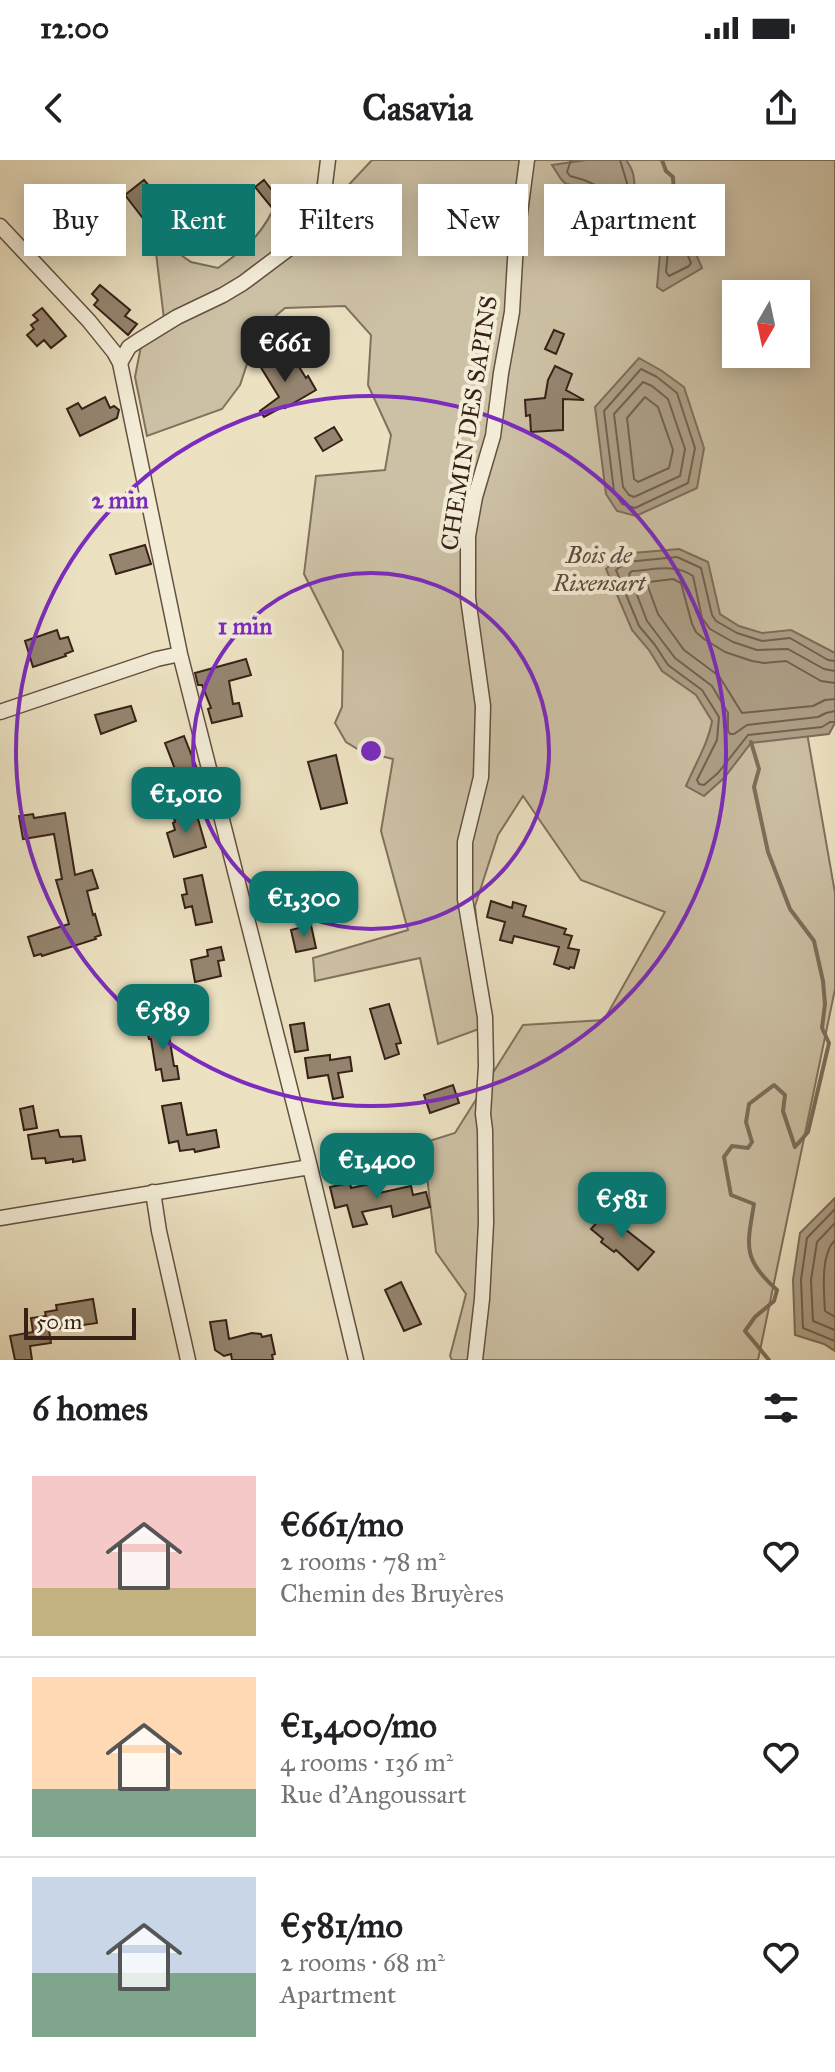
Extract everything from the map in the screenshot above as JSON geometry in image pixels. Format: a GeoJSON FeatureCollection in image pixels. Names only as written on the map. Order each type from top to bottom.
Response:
{"type":"FeatureCollection","features":[{"type":"Feature","properties":{"kind":"street"},"geometry":{"type":"LineString","coordinates":[[120,363],[129,347],[177,317],[243,283],[299,241],[316,219],[324,192],[328,160]]}},
{"type":"Feature","properties":{"kind":"street","name":"CHEMIN DES SAPINS"},"geometry":{"type":"LineString","coordinates":[[475,1360],[486,1223],[485,1044],[483,998],[465,899],[465,842],[481,777],[483,706],[468,598],[468,536],[475,497],[493,436],[512,312],[516,243],[527,160]]}},
{"type":"Feature","properties":{"kind":"street"},"geometry":{"type":"LineString","coordinates":[[0,226],[95,328],[120,363],[180,654],[356,1360]]}},
{"type":"Feature","properties":{"kind":"street"},"geometry":{"type":"LineString","coordinates":[[0,712],[180,654]]}},
{"type":"Feature","properties":{"kind":"street"},"geometry":{"type":"LineString","coordinates":[[0,1218],[310,1167]]}},
{"type":"Feature","properties":{"kind":"street"},"geometry":{"type":"LineString","coordinates":[[153,1192],[188,1360]]}},
{"type":"Feature","properties":{"kind":"green space","name":"Bois de Rixensart"},"geometry":{"type":"Polygon","coordinates":[[[372,160],[835,160],[835,681],[800,693],[835,893],[835,989],[758,1360],[452,1360],[450,1356],[466,1294],[436,1252],[423,1143],[455,1133],[523,1025],[604,1020],[665,912],[581,880],[523,796],[498,835],[475,906],[487,1026],[438,1044],[420,958],[315,981],[313,958],[408,930],[381,831],[393,759],[361,751],[346,742],[335,723],[342,707],[343,651],[304,574],[316,476],[385,470],[391,435],[368,385],[371,335],[345,306],[285,308],[258,331],[240,385],[222,409],[147,436],[135,377],[142,341],[164,319],[156,256],[182,256],[191,262],[218,268],[234,256],[255,256],[255,237],[271,214],[271,256],[402,256],[402,184],[350,184],[372,160]]]}},
{"type":"Feature","properties":{"kind":"water"},"geometry":{"type":"Polygon","coordinates":[[[586,160],[626,160],[634,176],[634,184],[566,184],[552,165],[586,160]]]}},
{"type":"Feature","properties":{"kind":"water"},"geometry":{"type":"Polygon","coordinates":[[[660,256],[697,256],[702,268],[663,291],[657,287],[660,256]]]}},
{"type":"Feature","properties":{"kind":"water"},"geometry":{"type":"Polygon","coordinates":[[[639,358],[684,387],[704,448],[697,488],[636,516],[617,511],[606,494],[595,407],[639,358]]]}},
{"type":"Feature","properties":{"kind":"water"},"geometry":{"type":"Polygon","coordinates":[[[679,549],[708,562],[720,614],[739,626],[762,633],[791,630],[835,653],[835,723],[829,734],[751,743],[724,778],[704,796],[686,786],[712,721],[696,695],[662,671],[632,630],[606,569],[621,554],[679,549]]]}},
{"type":"Feature","properties":{"kind":"water"},"geometry":{"type":"Polygon","coordinates":[[[835,1198],[835,1351],[824,1344],[795,1335],[793,1280],[800,1233],[835,1198]]]}},
{"type":"Feature","properties":{"kind":"building"},"geometry":{"type":"Polygon","coordinates":[[[144,180],[147,184],[142,184],[142,217],[126,196],[144,180]]]}},
{"type":"Feature","properties":{"kind":"building"},"geometry":{"type":"Polygon","coordinates":[[[264,180],[271,189],[271,207],[255,187],[264,180]]]}},
{"type":"Feature","properties":{"kind":"building"},"geometry":{"type":"Polygon","coordinates":[[[100,285],[130,310],[125,316],[137,324],[128,335],[94,305],[98,300],[92,294],[100,285]]]}},
{"type":"Feature","properties":{"kind":"building"},"geometry":{"type":"Polygon","coordinates":[[[42,308],[66,336],[51,348],[44,340],[37,346],[27,335],[34,329],[31,325],[38,320],[33,315],[42,308]]]}},
{"type":"Feature","properties":{"kind":"building"},"geometry":{"type":"Polygon","coordinates":[[[554,330],[564,334],[556,354],[545,349],[554,330]]]}},
{"type":"Feature","properties":{"kind":"building"},"geometry":{"type":"Polygon","coordinates":[[[271,353],[282,371],[296,362],[316,390],[264,417],[260,411],[279,397],[257,361],[271,353]]]}},
{"type":"Feature","properties":{"kind":"building"},"geometry":{"type":"Polygon","coordinates":[[[555,366],[572,374],[566,390],[584,400],[563,399],[563,430],[531,432],[525,400],[545,398],[548,380],[555,366]]]}},
{"type":"Feature","properties":{"kind":"building"},"geometry":{"type":"Polygon","coordinates":[[[105,397],[110,408],[114,406],[119,410],[117,418],[80,436],[67,409],[78,403],[82,409],[105,397]]]}},
{"type":"Feature","properties":{"kind":"building"},"geometry":{"type":"Polygon","coordinates":[[[334,427],[342,440],[323,451],[315,438],[334,427]]]}},
{"type":"Feature","properties":{"kind":"building"},"geometry":{"type":"Polygon","coordinates":[[[145,545],[151,564],[116,574],[110,555],[145,545]]]}},
{"type":"Feature","properties":{"kind":"building"},"geometry":{"type":"Polygon","coordinates":[[[57,630],[60,639],[68,637],[73,651],[33,667],[25,641],[57,630]]]}},
{"type":"Feature","properties":{"kind":"building"},"geometry":{"type":"Polygon","coordinates":[[[246,659],[251,675],[229,681],[233,704],[239,703],[242,716],[212,723],[208,709],[211,708],[195,673],[246,659]]]}},
{"type":"Feature","properties":{"kind":"building"},"geometry":{"type":"Polygon","coordinates":[[[131,706],[136,721],[101,734],[95,715],[131,706]]]}},
{"type":"Feature","properties":{"kind":"building"},"geometry":{"type":"Polygon","coordinates":[[[184,736],[197,769],[178,777],[165,743],[184,736]]]}},
{"type":"Feature","properties":{"kind":"building"},"geometry":{"type":"Polygon","coordinates":[[[336,755],[347,803],[321,809],[308,762],[336,755]]]}},
{"type":"Feature","properties":{"kind":"building"},"geometry":{"type":"Polygon","coordinates":[[[196,812],[206,847],[174,857],[167,833],[175,830],[174,818],[196,812]]]}},
{"type":"Feature","properties":{"kind":"building"},"geometry":{"type":"Polygon","coordinates":[[[65,813],[75,875],[92,870],[98,888],[87,891],[101,935],[34,956],[28,937],[69,924],[56,880],[62,879],[54,834],[23,839],[19,816],[33,814],[34,818],[65,813]]]}},
{"type":"Feature","properties":{"kind":"building"},"geometry":{"type":"Polygon","coordinates":[[[318,872],[321,887],[299,892],[296,877],[318,872]]]}},
{"type":"Feature","properties":{"kind":"building"},"geometry":{"type":"Polygon","coordinates":[[[202,875],[212,922],[196,925],[192,906],[185,908],[182,895],[187,894],[184,879],[202,875]]]}},
{"type":"Feature","properties":{"kind":"building"},"geometry":{"type":"Polygon","coordinates":[[[491,901],[512,908],[513,902],[526,906],[523,916],[566,929],[564,934],[572,936],[568,948],[579,950],[574,968],[554,964],[559,947],[514,936],[512,943],[500,940],[505,922],[487,917],[491,901]]]}},
{"type":"Feature","properties":{"kind":"building"},"geometry":{"type":"Polygon","coordinates":[[[311,925],[316,948],[296,952],[291,930],[311,925]]]}},
{"type":"Feature","properties":{"kind":"building"},"geometry":{"type":"Polygon","coordinates":[[[221,947],[224,960],[218,961],[221,976],[195,982],[191,960],[208,956],[207,950],[221,947]]]}},
{"type":"Feature","properties":{"kind":"building"},"geometry":{"type":"Polygon","coordinates":[[[389,1004],[401,1043],[396,1044],[399,1054],[385,1059],[370,1009],[389,1004]]]}},
{"type":"Feature","properties":{"kind":"building"},"geometry":{"type":"Polygon","coordinates":[[[304,1023],[308,1050],[295,1052],[290,1025],[304,1023]]]}},
{"type":"Feature","properties":{"kind":"building"},"geometry":{"type":"Polygon","coordinates":[[[167,1024],[179,1079],[163,1081],[161,1069],[156,1070],[146,1027],[167,1024]]]}},
{"type":"Feature","properties":{"kind":"building"},"geometry":{"type":"Polygon","coordinates":[[[330,1055],[330,1060],[350,1057],[352,1071],[338,1073],[343,1097],[333,1099],[328,1075],[308,1078],[305,1058],[330,1055]]]}},
{"type":"Feature","properties":{"kind":"building"},"geometry":{"type":"Polygon","coordinates":[[[453,1085],[459,1103],[430,1113],[424,1095],[453,1085]]]}},
{"type":"Feature","properties":{"kind":"building"},"geometry":{"type":"Polygon","coordinates":[[[181,1103],[187,1135],[216,1130],[219,1147],[195,1152],[194,1149],[180,1151],[178,1141],[169,1143],[162,1106],[181,1103]]]}},
{"type":"Feature","properties":{"kind":"building"},"geometry":{"type":"Polygon","coordinates":[[[33,1106],[37,1128],[24,1130],[20,1109],[33,1106]]]}},
{"type":"Feature","properties":{"kind":"building"},"geometry":{"type":"Polygon","coordinates":[[[58,1130],[60,1137],[81,1136],[85,1160],[46,1163],[45,1158],[32,1159],[28,1135],[58,1130]]]}},
{"type":"Feature","properties":{"kind":"building"},"geometry":{"type":"Polygon","coordinates":[[[350,1183],[351,1188],[374,1183],[379,1193],[411,1186],[413,1195],[426,1192],[430,1207],[393,1217],[391,1206],[362,1212],[367,1224],[353,1227],[347,1205],[335,1208],[330,1187],[350,1183]]]}},
{"type":"Feature","properties":{"kind":"building"},"geometry":{"type":"Polygon","coordinates":[[[611,1207],[621,1216],[616,1222],[654,1252],[638,1270],[616,1250],[614,1252],[601,1242],[603,1239],[591,1229],[611,1207]]]}},
{"type":"Feature","properties":{"kind":"building"},"geometry":{"type":"Polygon","coordinates":[[[401,1282],[421,1324],[404,1331],[385,1290],[401,1282]]]}},
{"type":"Feature","properties":{"kind":"building"},"geometry":{"type":"Polygon","coordinates":[[[93,1299],[97,1323],[49,1330],[51,1343],[30,1346],[32,1360],[15,1360],[10,1336],[33,1332],[31,1318],[46,1316],[45,1312],[57,1310],[56,1305],[93,1299]]]}},
{"type":"Feature","properties":{"kind":"building"},"geometry":{"type":"Polygon","coordinates":[[[226,1320],[229,1339],[252,1333],[261,1334],[262,1337],[271,1335],[275,1354],[272,1355],[273,1360],[232,1360],[231,1354],[224,1356],[215,1350],[210,1322],[226,1320]]]}},
{"type":"Feature","properties":{"kind":"waterway"},"geometry":{"type":"LineString","coordinates":[[662,160],[666,171],[673,177],[673,184]]}},
{"type":"Feature","properties":{"kind":"waterway"},"geometry":{"type":"LineString","coordinates":[[751,742],[759,769],[754,787],[768,852],[790,909],[814,941],[823,981],[825,1004],[822,1028],[829,1043],[808,1132],[795,1147],[783,1111],[785,1095],[774,1085],[749,1104],[746,1122],[752,1142],[748,1148],[732,1146],[724,1157],[731,1195],[754,1204],[749,1241],[752,1260],[777,1290],[774,1301],[755,1317],[745,1331],[769,1360]]}}]}
